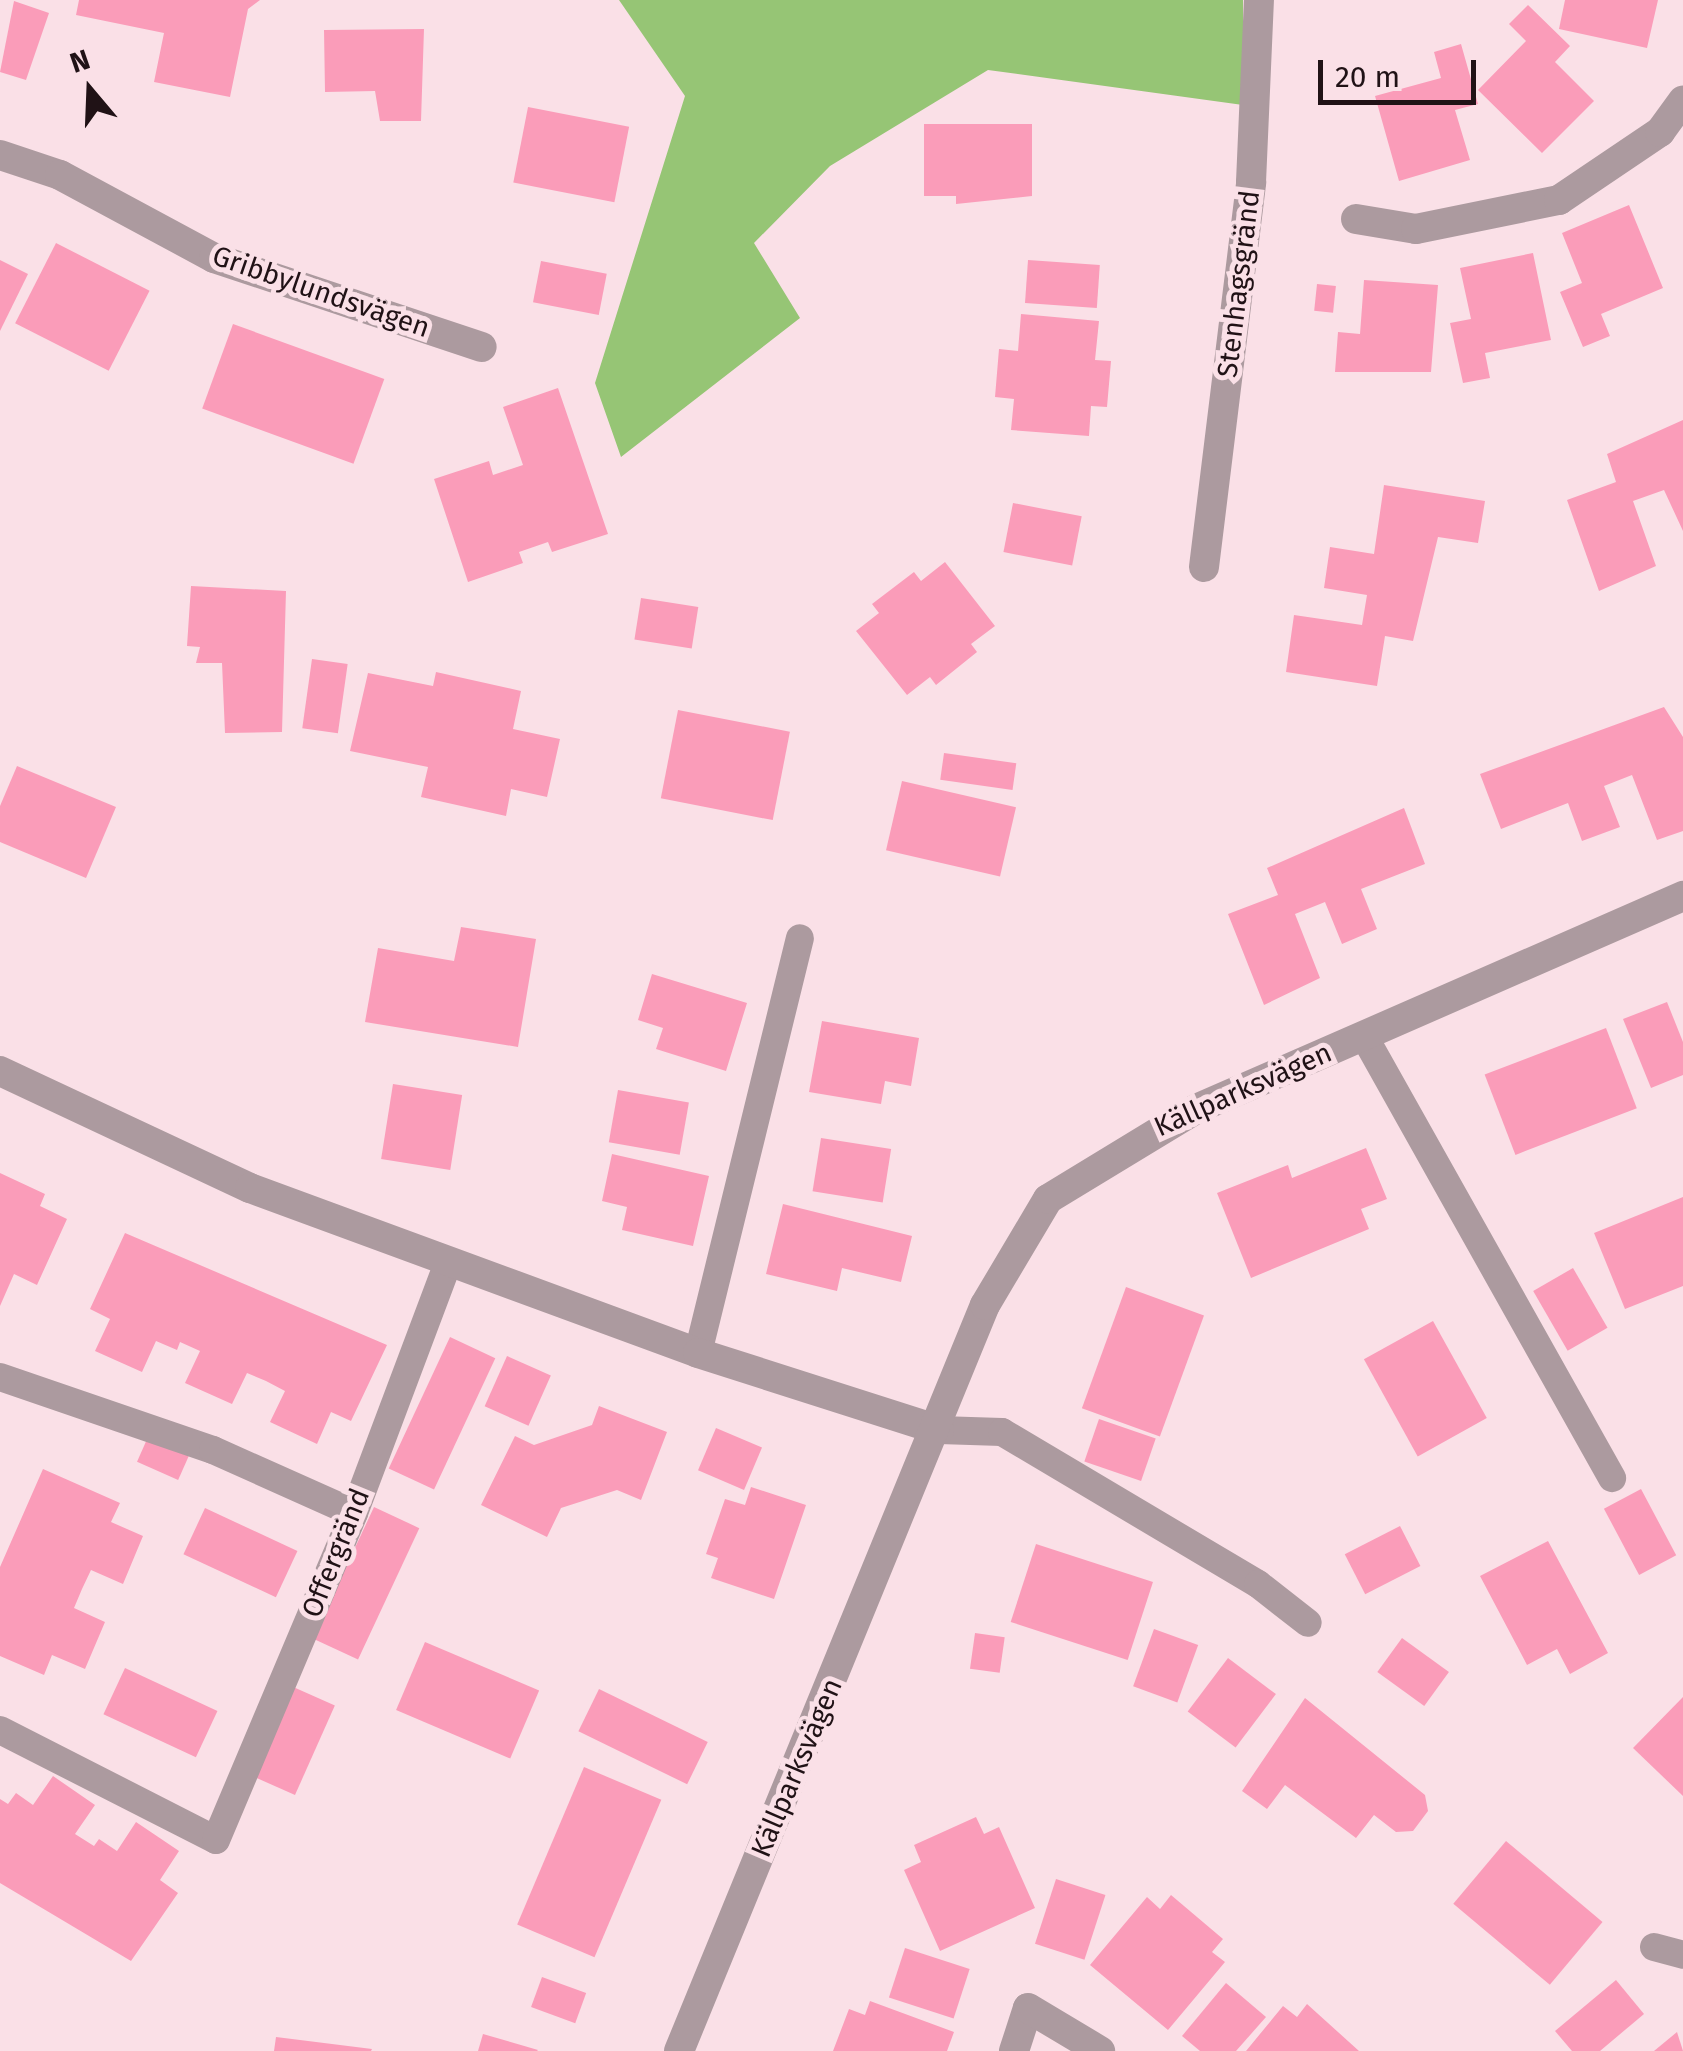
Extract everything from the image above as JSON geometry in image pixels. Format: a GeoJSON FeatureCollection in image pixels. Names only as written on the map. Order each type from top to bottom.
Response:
{"type":"FeatureCollection","features":[{"type":"Feature","properties":{"kind":"street","name":"Stenhagsgränd"},"geometry":{"type":"LineString","coordinates":[[1204,567],[1252,182],[1259,0]]}},
{"type":"Feature","properties":{"kind":"street"},"geometry":{"type":"LineString","coordinates":[[1356,219],[1416,229],[1559,200],[1660,132],[1683,100]]}},
{"type":"Feature","properties":{"kind":"street","name":"Gribbylundsvägen"},"geometry":{"type":"LineString","coordinates":[[0,155],[60,175],[214,258],[482,347]]}},
{"type":"Feature","properties":{"kind":"street","name":"Källparksvägen"},"geometry":{"type":"LineString","coordinates":[[679,2051],[939,1430],[985,1306],[1048,1199],[1140,1136],[1683,896]]}},
{"type":"Feature","properties":{"kind":"street"},"geometry":{"type":"LineString","coordinates":[[0,1070],[250,1188],[448,1264],[698,1353],[939,1430]]}},
{"type":"Feature","properties":{"kind":"street"},"geometry":{"type":"LineString","coordinates":[[1014,2051],[1028,2008],[1100,2051]]}},
{"type":"Feature","properties":{"kind":"lane"},"geometry":{"type":"LineString","coordinates":[[698,1353],[800,938]]}},
{"type":"Feature","properties":{"kind":"lane"},"geometry":{"type":"LineString","coordinates":[[1364,1036],[1612,1478]]}},
{"type":"Feature","properties":{"kind":"lane","name":"Offergränd"},"geometry":{"type":"LineString","coordinates":[[0,1730],[216,1840],[354,1512],[448,1264]]}},
{"type":"Feature","properties":{"kind":"lane"},"geometry":{"type":"LineString","coordinates":[[0,1377],[213,1450],[354,1512]]}},
{"type":"Feature","properties":{"kind":"lane"},"geometry":{"type":"LineString","coordinates":[[939,1430],[1002,1432],[1258,1584],[1308,1622]]}},
{"type":"Feature","properties":{"kind":"lane"},"geometry":{"type":"LineString","coordinates":[[1654,1948],[1683,1955]]}},
{"type":"Feature","properties":{"kind":"green space"},"geometry":{"type":"Polygon","coordinates":[[[619,0],[1243,0],[1243,105],[988,70],[830,166],[754,243],[800,318],[621,457],[595,383],[685,96],[619,0]]]}},
{"type":"Feature","properties":{"kind":"building"},"geometry":{"type":"Polygon","coordinates":[[[79,0],[260,0],[248,9],[230,97],[154,82],[164,33],[76,15],[79,0]]]}},
{"type":"Feature","properties":{"kind":"building"},"geometry":{"type":"Polygon","coordinates":[[[1565,0],[1658,0],[1647,48],[1559,29],[1565,0]]]}},
{"type":"Feature","properties":{"kind":"building"},"geometry":{"type":"Polygon","coordinates":[[[14,1],[49,13],[26,80],[0,72],[14,1]]]}},
{"type":"Feature","properties":{"kind":"building"},"geometry":{"type":"Polygon","coordinates":[[[1528,5],[1570,46],[1555,62],[1594,101],[1542,153],[1478,90],[1526,41],[1509,24],[1528,5]]]}},
{"type":"Feature","properties":{"kind":"building"},"geometry":{"type":"Polygon","coordinates":[[[424,29],[421,121],[380,121],[375,91],[325,92],[324,30],[424,29]]]}},
{"type":"Feature","properties":{"kind":"building"},"geometry":{"type":"Polygon","coordinates":[[[1461,44],[1478,104],[1455,110],[1470,160],[1399,181],[1375,96],[1441,78],[1434,52],[1461,44]]]}},
{"type":"Feature","properties":{"kind":"building"},"geometry":{"type":"Polygon","coordinates":[[[528,107],[629,127],[614,202],[513,183],[528,107]]]}},
{"type":"Feature","properties":{"kind":"building"},"geometry":{"type":"Polygon","coordinates":[[[924,124],[1032,124],[1032,196],[956,204],[956,196],[924,196],[924,124]]]}},
{"type":"Feature","properties":{"kind":"building"},"geometry":{"type":"Polygon","coordinates":[[[1629,205],[1663,288],[1601,314],[1610,336],[1583,347],[1560,292],[1582,283],[1562,233],[1629,205]]]}},
{"type":"Feature","properties":{"kind":"building"},"geometry":{"type":"Polygon","coordinates":[[[56,243],[150,291],[109,371],[15,323],[56,243]]]}},
{"type":"Feature","properties":{"kind":"building"},"geometry":{"type":"Polygon","coordinates":[[[1533,253],[1551,340],[1485,353],[1490,378],[1463,383],[1450,323],[1471,319],[1460,268],[1533,253]]]}},
{"type":"Feature","properties":{"kind":"building"},"geometry":{"type":"Polygon","coordinates":[[[0,260],[28,274],[0,331],[0,260]]]}},
{"type":"Feature","properties":{"kind":"building"},"geometry":{"type":"Polygon","coordinates":[[[1028,260],[1100,265],[1097,308],[1025,303],[1028,260]]]}},
{"type":"Feature","properties":{"kind":"building"},"geometry":{"type":"Polygon","coordinates":[[[541,261],[607,274],[599,315],[533,302],[541,261]]]}},
{"type":"Feature","properties":{"kind":"building"},"geometry":{"type":"Polygon","coordinates":[[[1364,280],[1438,285],[1431,372],[1335,372],[1338,332],[1360,334],[1364,280]]]}},
{"type":"Feature","properties":{"kind":"building"},"geometry":{"type":"Polygon","coordinates":[[[1317,284],[1336,286],[1333,313],[1314,311],[1317,284]]]}},
{"type":"Feature","properties":{"kind":"building"},"geometry":{"type":"Polygon","coordinates":[[[1021,314],[1099,321],[1095,360],[1111,361],[1107,407],[1091,406],[1089,436],[1011,430],[1014,399],[995,397],[999,349],[1018,351],[1021,314]]]}},
{"type":"Feature","properties":{"kind":"building"},"geometry":{"type":"Polygon","coordinates":[[[233,324],[384,379],[354,464],[202,409],[233,324]]]}},
{"type":"Feature","properties":{"kind":"building"},"geometry":{"type":"Polygon","coordinates":[[[558,388],[608,534],[552,552],[548,542],[519,552],[523,563],[468,582],[434,479],[489,461],[493,475],[523,465],[503,407],[558,388]]]}},
{"type":"Feature","properties":{"kind":"building"},"geometry":{"type":"Polygon","coordinates":[[[1683,420],[1683,531],[1664,490],[1633,501],[1656,566],[1599,591],[1567,500],[1616,482],[1607,454],[1683,420]]]}},
{"type":"Feature","properties":{"kind":"building"},"geometry":{"type":"Polygon","coordinates":[[[1384,485],[1485,501],[1478,543],[1438,537],[1413,641],[1385,636],[1377,686],[1286,672],[1294,615],[1362,625],[1367,595],[1324,588],[1330,547],[1374,554],[1384,485]]]}},
{"type":"Feature","properties":{"kind":"building"},"geometry":{"type":"Polygon","coordinates":[[[1013,503],[1082,516],[1072,565],[1003,552],[1013,503]]]}},
{"type":"Feature","properties":{"kind":"building"},"geometry":{"type":"Polygon","coordinates":[[[945,562],[995,626],[971,644],[977,652],[936,685],[930,677],[907,695],[856,631],[879,613],[872,604],[914,572],[921,581],[945,562]]]}},
{"type":"Feature","properties":{"kind":"building"},"geometry":{"type":"Polygon","coordinates":[[[191,586],[286,591],[282,732],[225,733],[222,663],[196,663],[200,647],[187,646],[191,586]]]}},
{"type":"Feature","properties":{"kind":"building"},"geometry":{"type":"Polygon","coordinates":[[[641,598],[698,607],[692,649],[634,639],[641,598]]]}},
{"type":"Feature","properties":{"kind":"building"},"geometry":{"type":"Polygon","coordinates":[[[312,659],[348,664],[338,733],[302,728],[312,659]]]}},
{"type":"Feature","properties":{"kind":"building"},"geometry":{"type":"Polygon","coordinates":[[[436,672],[521,691],[513,729],[560,739],[547,797],[511,789],[506,816],[421,797],[428,767],[350,751],[368,673],[433,686],[436,672]]]}},
{"type":"Feature","properties":{"kind":"building"},"geometry":{"type":"Polygon","coordinates":[[[1664,707],[1683,737],[1683,831],[1657,840],[1632,775],[1604,786],[1620,827],[1582,841],[1568,803],[1501,829],[1480,774],[1664,707]]]}},
{"type":"Feature","properties":{"kind":"building"},"geometry":{"type":"Polygon","coordinates":[[[678,710],[790,732],[773,820],[661,798],[678,710]]]}},
{"type":"Feature","properties":{"kind":"building"},"geometry":{"type":"Polygon","coordinates":[[[944,753],[1016,763],[1013,790],[940,780],[944,753]]]}},
{"type":"Feature","properties":{"kind":"building"},"geometry":{"type":"Polygon","coordinates":[[[17,766],[116,807],[86,878],[0,842],[0,806],[17,766]]]}},
{"type":"Feature","properties":{"kind":"building"},"geometry":{"type":"Polygon","coordinates":[[[902,781],[1016,807],[1000,876],[886,850],[902,781]]]}},
{"type":"Feature","properties":{"kind":"building"},"geometry":{"type":"Polygon","coordinates":[[[1404,808],[1425,864],[1361,889],[1377,929],[1342,944],[1325,902],[1295,914],[1320,978],[1264,1005],[1228,914],[1278,895],[1267,868],[1404,808]]]}},
{"type":"Feature","properties":{"kind":"building"},"geometry":{"type":"Polygon","coordinates":[[[461,927],[536,939],[518,1047],[365,1022],[378,948],[454,961],[461,927]]]}},
{"type":"Feature","properties":{"kind":"building"},"geometry":{"type":"Polygon","coordinates":[[[652,974],[747,1003],[726,1071],[656,1049],[663,1028],[638,1020],[652,974]]]}},
{"type":"Feature","properties":{"kind":"building"},"geometry":{"type":"Polygon","coordinates":[[[1667,1002],[1683,1042],[1683,1075],[1651,1088],[1623,1019],[1667,1002]]]}},
{"type":"Feature","properties":{"kind":"building"},"geometry":{"type":"Polygon","coordinates":[[[822,1021],[919,1038],[911,1086],[885,1081],[881,1104],[809,1092],[822,1021]]]}},
{"type":"Feature","properties":{"kind":"building"},"geometry":{"type":"Polygon","coordinates":[[[1606,1028],[1637,1108],[1515,1155],[1485,1075],[1606,1028]]]}},
{"type":"Feature","properties":{"kind":"building"},"geometry":{"type":"Polygon","coordinates":[[[393,1084],[462,1095],[450,1170],[381,1159],[393,1084]]]}},
{"type":"Feature","properties":{"kind":"building"},"geometry":{"type":"Polygon","coordinates":[[[618,1090],[689,1103],[680,1155],[609,1142],[618,1090]]]}},
{"type":"Feature","properties":{"kind":"building"},"geometry":{"type":"Polygon","coordinates":[[[821,1138],[891,1149],[883,1202],[813,1191],[821,1138]]]}},
{"type":"Feature","properties":{"kind":"building"},"geometry":{"type":"Polygon","coordinates":[[[1366,1148],[1387,1199],[1361,1209],[1369,1229],[1251,1278],[1217,1193],[1288,1165],[1292,1178],[1366,1148]]]}},
{"type":"Feature","properties":{"kind":"building"},"geometry":{"type":"Polygon","coordinates":[[[612,1154],[709,1176],[693,1246],[622,1230],[627,1207],[602,1201],[612,1154]]]}},
{"type":"Feature","properties":{"kind":"building"},"geometry":{"type":"Polygon","coordinates":[[[0,1173],[45,1194],[40,1206],[67,1219],[37,1285],[14,1274],[0,1306],[0,1173]]]}},
{"type":"Feature","properties":{"kind":"building"},"geometry":{"type":"Polygon","coordinates":[[[1683,1197],[1683,1286],[1625,1309],[1594,1233],[1683,1197]]]}},
{"type":"Feature","properties":{"kind":"building"},"geometry":{"type":"Polygon","coordinates":[[[783,1204],[912,1236],[901,1282],[842,1268],[837,1291],[766,1274],[783,1204]]]}},
{"type":"Feature","properties":{"kind":"building"},"geometry":{"type":"Polygon","coordinates":[[[125,1233],[387,1345],[351,1421],[331,1412],[317,1444],[270,1422],[285,1391],[266,1381],[247,1373],[232,1404],[185,1383],[200,1351],[180,1342],[177,1350],[156,1341],[142,1372],[95,1351],[110,1319],[90,1309],[125,1233]]]}},
{"type":"Feature","properties":{"kind":"building"},"geometry":{"type":"Polygon","coordinates":[[[1573,1268],[1608,1328],[1568,1351],[1533,1291],[1573,1268]]]}},
{"type":"Feature","properties":{"kind":"building"},"geometry":{"type":"Polygon","coordinates":[[[1126,1287],[1204,1315],[1160,1437],[1082,1408],[1126,1287]]]}},
{"type":"Feature","properties":{"kind":"building"},"geometry":{"type":"Polygon","coordinates":[[[1433,1321],[1487,1418],[1418,1456],[1364,1359],[1433,1321]]]}},
{"type":"Feature","properties":{"kind":"building"},"geometry":{"type":"Polygon","coordinates":[[[450,1337],[495,1358],[434,1490],[389,1468],[450,1337]]]}},
{"type":"Feature","properties":{"kind":"building"},"geometry":{"type":"Polygon","coordinates":[[[507,1356],[551,1376],[528,1426],[485,1406],[507,1356]]]}},
{"type":"Feature","properties":{"kind":"building"},"geometry":{"type":"Polygon","coordinates":[[[599,1406],[667,1432],[641,1500],[617,1490],[561,1508],[547,1537],[481,1505],[515,1436],[534,1445],[592,1425],[599,1406]]]}},
{"type":"Feature","properties":{"kind":"building"},"geometry":{"type":"Polygon","coordinates":[[[1099,1419],[1156,1439],[1141,1481],[1084,1462],[1099,1419]]]}},
{"type":"Feature","properties":{"kind":"building"},"geometry":{"type":"Polygon","coordinates":[[[716,1428],[762,1448],[744,1490],[698,1470],[716,1428]]]}},
{"type":"Feature","properties":{"kind":"building"},"geometry":{"type":"Polygon","coordinates":[[[148,1437],[189,1455],[178,1480],[137,1462],[148,1437]]]}},
{"type":"Feature","properties":{"kind":"building"},"geometry":{"type":"Polygon","coordinates":[[[43,1469],[120,1503],[111,1522],[143,1536],[123,1584],[91,1570],[82,1589],[74,1608],[105,1622],[85,1669],[52,1655],[44,1675],[0,1656],[0,1567],[43,1469]]]}},
{"type":"Feature","properties":{"kind":"building"},"geometry":{"type":"Polygon","coordinates":[[[751,1487],[806,1505],[774,1599],[711,1578],[718,1558],[706,1554],[725,1499],[745,1505],[751,1487]]]}},
{"type":"Feature","properties":{"kind":"building"},"geometry":{"type":"Polygon","coordinates":[[[1641,1489],[1676,1555],[1639,1575],[1604,1509],[1641,1489]]]}},
{"type":"Feature","properties":{"kind":"building"},"geometry":{"type":"Polygon","coordinates":[[[374,1507],[419,1528],[358,1660],[313,1638],[374,1507]]]}},
{"type":"Feature","properties":{"kind":"building"},"geometry":{"type":"Polygon","coordinates":[[[205,1508],[297,1551],[276,1597],[183,1554],[205,1508]]]}},
{"type":"Feature","properties":{"kind":"building"},"geometry":{"type":"Polygon","coordinates":[[[1400,1526],[1420,1566],[1365,1594],[1345,1554],[1400,1526]]]}},
{"type":"Feature","properties":{"kind":"building"},"geometry":{"type":"Polygon","coordinates":[[[1548,1541],[1608,1653],[1570,1674],[1557,1649],[1527,1665],[1480,1576],[1548,1541]]]}},
{"type":"Feature","properties":{"kind":"building"},"geometry":{"type":"Polygon","coordinates":[[[1036,1544],[1153,1582],[1128,1660],[1011,1622],[1036,1544]]]}},
{"type":"Feature","properties":{"kind":"building"},"geometry":{"type":"Polygon","coordinates":[[[1154,1629],[1198,1645],[1177,1702],[1133,1686],[1154,1629]]]}},
{"type":"Feature","properties":{"kind":"building"},"geometry":{"type":"Polygon","coordinates":[[[975,1633],[1005,1637],[1000,1673],[970,1669],[975,1633]]]}},
{"type":"Feature","properties":{"kind":"building"},"geometry":{"type":"Polygon","coordinates":[[[1402,1638],[1449,1672],[1424,1706],[1377,1672],[1402,1638]]]}},
{"type":"Feature","properties":{"kind":"building"},"geometry":{"type":"Polygon","coordinates":[[[425,1642],[539,1690],[510,1759],[396,1710],[425,1642]]]}},
{"type":"Feature","properties":{"kind":"building"},"geometry":{"type":"Polygon","coordinates":[[[1228,1658],[1276,1694],[1236,1748],[1188,1712],[1228,1658]]]}},
{"type":"Feature","properties":{"kind":"building"},"geometry":{"type":"Polygon","coordinates":[[[125,1668],[217,1711],[196,1757],[103,1714],[125,1668]]]}},
{"type":"Feature","properties":{"kind":"building"},"geometry":{"type":"Polygon","coordinates":[[[291,1686],[335,1706],[295,1795],[251,1776],[291,1686]]]}},
{"type":"Feature","properties":{"kind":"building"},"geometry":{"type":"Polygon","coordinates":[[[599,1689],[708,1742],[687,1784],[578,1731],[599,1689]]]}},
{"type":"Feature","properties":{"kind":"building"},"geometry":{"type":"Polygon","coordinates":[[[1683,1697],[1683,1796],[1633,1748],[1683,1697]]]}},
{"type":"Feature","properties":{"kind":"building"},"geometry":{"type":"Polygon","coordinates":[[[1305,1698],[1425,1795],[1428,1811],[1413,1831],[1396,1832],[1374,1815],[1356,1838],[1285,1785],[1267,1809],[1242,1791],[1305,1698]]]}},
{"type":"Feature","properties":{"kind":"building"},"geometry":{"type":"Polygon","coordinates":[[[584,1767],[661,1800],[595,1957],[517,1924],[584,1767]]]}},
{"type":"Feature","properties":{"kind":"building"},"geometry":{"type":"Polygon","coordinates":[[[53,1776],[95,1805],[75,1834],[94,1846],[99,1839],[117,1851],[136,1822],[179,1851],[160,1880],[178,1893],[131,1961],[0,1883],[0,1799],[8,1804],[16,1793],[33,1805],[53,1776]]]}},
{"type":"Feature","properties":{"kind":"building"},"geometry":{"type":"Polygon","coordinates":[[[976,1817],[984,1834],[999,1827],[1035,1908],[940,1951],[904,1870],[921,1862],[914,1845],[976,1817]]]}},
{"type":"Feature","properties":{"kind":"building"},"geometry":{"type":"Polygon","coordinates":[[[1506,1841],[1603,1922],[1550,1985],[1453,1904],[1506,1841]]]}},
{"type":"Feature","properties":{"kind":"building"},"geometry":{"type":"Polygon","coordinates":[[[1056,1879],[1105,1895],[1084,1960],[1035,1944],[1056,1879]]]}},
{"type":"Feature","properties":{"kind":"building"},"geometry":{"type":"Polygon","coordinates":[[[1171,1895],[1223,1939],[1212,1952],[1225,1962],[1168,2030],[1090,1965],[1147,1897],[1160,1909],[1171,1895]]]}},
{"type":"Feature","properties":{"kind":"building"},"geometry":{"type":"Polygon","coordinates":[[[905,1948],[970,1969],[954,2018],[889,1997],[905,1948]]]}},
{"type":"Feature","properties":{"kind":"building"},"geometry":{"type":"Polygon","coordinates":[[[542,1977],[586,1993],[575,2023],[531,2007],[542,1977]]]}},
{"type":"Feature","properties":{"kind":"building"},"geometry":{"type":"Polygon","coordinates":[[[1616,1980],[1644,2014],[1600,2051],[1572,2051],[1555,2031],[1616,1980]]]}},
{"type":"Feature","properties":{"kind":"building"},"geometry":{"type":"Polygon","coordinates":[[[1226,1983],[1266,2017],[1236,2051],[1200,2051],[1182,2036],[1226,1983]]]}},
{"type":"Feature","properties":{"kind":"building"},"geometry":{"type":"Polygon","coordinates":[[[870,2001],[954,2032],[947,2051],[833,2051],[849,2009],[865,2015],[870,2001]]]}},
{"type":"Feature","properties":{"kind":"building"},"geometry":{"type":"Polygon","coordinates":[[[1307,2004],[1359,2051],[1246,2051],[1283,2006],[1297,2017],[1307,2004]]]}},
{"type":"Feature","properties":{"kind":"building"},"geometry":{"type":"Polygon","coordinates":[[[1677,2032],[1683,2051],[1654,2051],[1677,2032]]]}},
{"type":"Feature","properties":{"kind":"building"},"geometry":{"type":"Polygon","coordinates":[[[483,2034],[538,2050],[478,2051],[483,2034]]]}},
{"type":"Feature","properties":{"kind":"building"},"geometry":{"type":"Polygon","coordinates":[[[276,2037],[372,2049],[274,2051],[276,2037]]]}}]}
